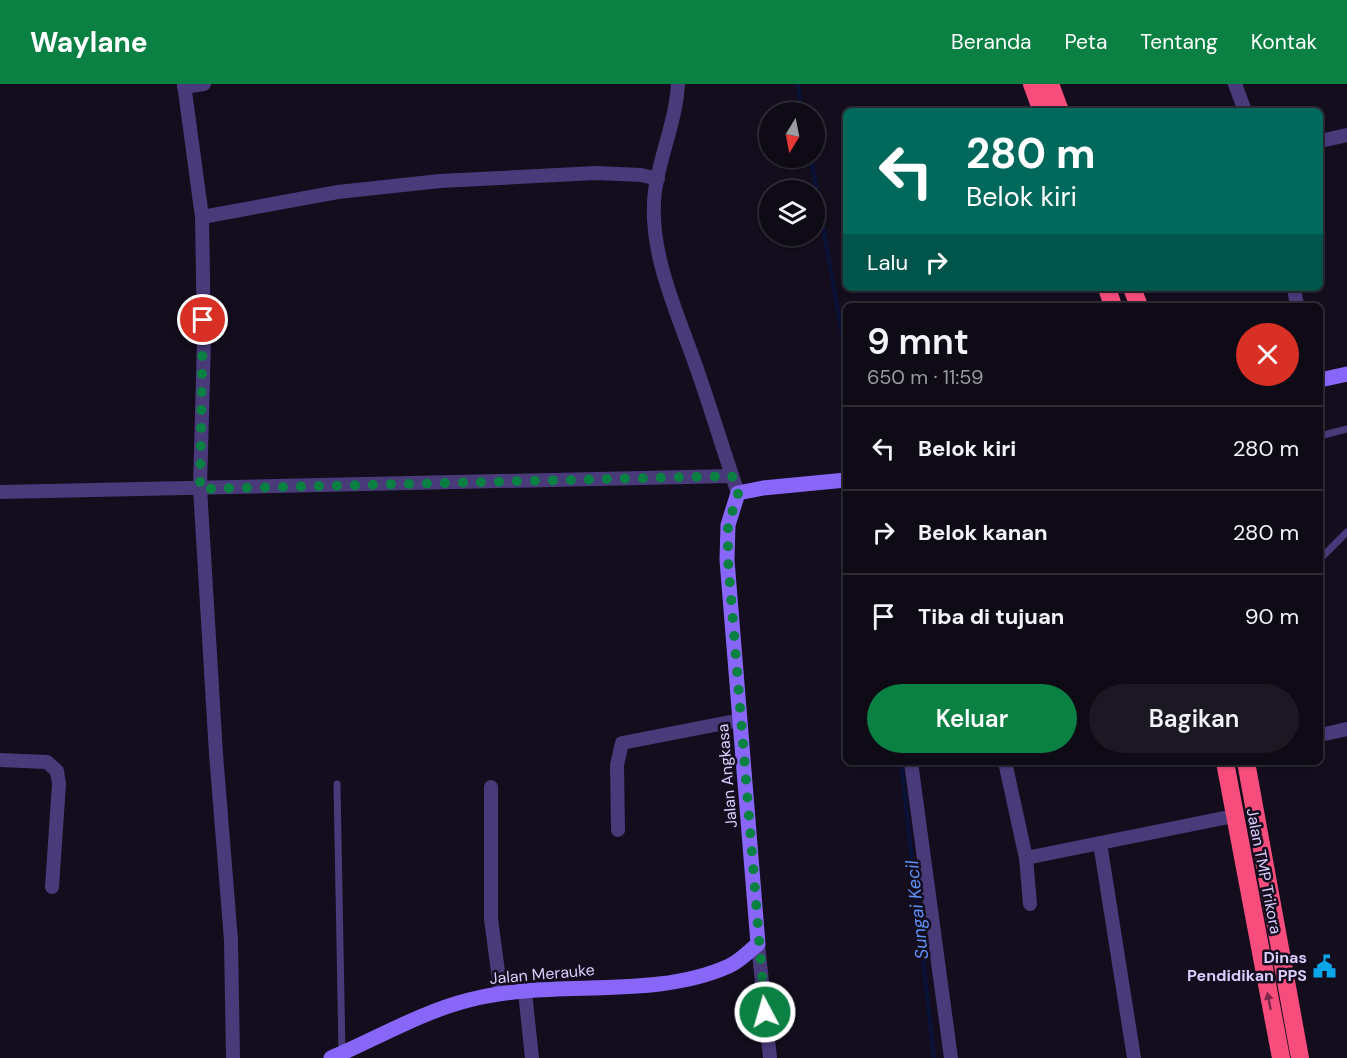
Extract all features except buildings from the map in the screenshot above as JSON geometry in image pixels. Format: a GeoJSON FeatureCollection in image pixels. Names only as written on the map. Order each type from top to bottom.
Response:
{"type":"FeatureCollection","features":[{"type":"Feature","properties":{"kind":"highway"},"geometry":{"type":"LineString","coordinates":[[1032,84],[1041,108]]}},
{"type":"Feature","properties":{"kind":"highway"},"geometry":{"type":"LineString","coordinates":[[1050,84],[1059,108]]}},
{"type":"Feature","properties":{"kind":"highway"},"geometry":{"type":"LineString","coordinates":[[1226,770],[1247,769]]}},
{"type":"Feature","properties":{"kind":"highway","name":"Jalan TMP Trikora"},"geometry":{"type":"LineString","coordinates":[[1247,769],[1300,1058]]}},
{"type":"Feature","properties":{"kind":"highway","name":"Jalan TMP Trikora"},"geometry":{"type":"LineString","coordinates":[[1226,770],[1281,1058]]}},
{"type":"Feature","properties":{"kind":"street"},"geometry":{"type":"LineString","coordinates":[[204,84],[184,86],[202,217],[204,340],[200,489],[216,754],[231,940],[234,1058]]}},
{"type":"Feature","properties":{"kind":"street"},"geometry":{"type":"LineString","coordinates":[[678,84],[673,122],[655,192],[655,214],[664,276],[738,494],[763,488],[843,480]]}},
{"type":"Feature","properties":{"kind":"street"},"geometry":{"type":"LineString","coordinates":[[1235,84],[1244,108]]}},
{"type":"Feature","properties":{"kind":"street"},"geometry":{"type":"LineString","coordinates":[[1323,140],[1347,135]]}},
{"type":"Feature","properties":{"kind":"street"},"geometry":{"type":"LineString","coordinates":[[202,217],[338,192],[440,181],[596,173],[641,174],[658,179]]}},
{"type":"Feature","properties":{"kind":"street"},"geometry":{"type":"LineString","coordinates":[[1323,379],[1347,374]]}},
{"type":"Feature","properties":{"kind":"street"},"geometry":{"type":"LineString","coordinates":[[0,492],[732,476]]}},
{"type":"Feature","properties":{"kind":"street","name":"Jalan Angkasa"},"geometry":{"type":"LineString","coordinates":[[738,494],[731,508],[727,541],[740,720],[770,1058]]}},
{"type":"Feature","properties":{"kind":"street"},"geometry":{"type":"LineString","coordinates":[[618,830],[617,765],[618,750],[622,743],[740,720]]}},
{"type":"Feature","properties":{"kind":"street"},"geometry":{"type":"LineString","coordinates":[[1323,734],[1347,729]]}},
{"type":"Feature","properties":{"kind":"street"},"geometry":{"type":"LineString","coordinates":[[0,760],[47,762],[57,771],[59,784],[52,887]]}},
{"type":"Feature","properties":{"kind":"street"},"geometry":{"type":"LineString","coordinates":[[910,765],[951,1058]]}},
{"type":"Feature","properties":{"kind":"street"},"geometry":{"type":"LineString","coordinates":[[1006,765],[1026,858],[1030,904]]}},
{"type":"Feature","properties":{"kind":"street"},"geometry":{"type":"LineString","coordinates":[[491,787],[491,920],[501,994]]}},
{"type":"Feature","properties":{"kind":"street"},"geometry":{"type":"LineString","coordinates":[[1026,858],[1234,816]]}},
{"type":"Feature","properties":{"kind":"street"},"geometry":{"type":"LineString","coordinates":[[1100,843],[1134,1058]]}},
{"type":"Feature","properties":{"kind":"street","name":"Jalan Merauke"},"geometry":{"type":"LineString","coordinates":[[345,1054],[444,1008],[470,1000],[501,994],[687,980],[731,965],[759,944]]}},
{"type":"Feature","properties":{"kind":"street"},"geometry":{"type":"LineString","coordinates":[[525,992],[532,1058]]}},
{"type":"Feature","properties":{"kind":"lane"},"geometry":{"type":"LineString","coordinates":[[1323,435],[1347,429]]}},
{"type":"Feature","properties":{"kind":"lane"},"geometry":{"type":"LineString","coordinates":[[1323,556],[1347,532]]}},
{"type":"Feature","properties":{"kind":"lane"},"geometry":{"type":"LineString","coordinates":[[337,784],[345,1054]]}},
{"type":"Feature","properties":{"kind":"waterway","name":"Sungai Kecil"},"geometry":{"type":"LineString","coordinates":[[798,84],[801,102]]}},
{"type":"Feature","properties":{"kind":"waterway","name":"Sungai Kecil"},"geometry":{"type":"LineString","coordinates":[[813,168],[843,340]]}},
{"type":"Feature","properties":{"kind":"waterway","name":"Sungai Kecil"},"geometry":{"type":"LineString","coordinates":[[901,765],[934,1058]]}},
{"type":"Feature","properties":{"kind":"place","name":"Dinas Pendidikan PPS"},"geometry":{"type":"Point","coordinates":[1325,966]}},
{"type":"Feature","properties":{"kind":"route"},"geometry":{"type":"LineString","coordinates":[[203,320],[200,489],[397,482],[732,476],[738,494],[731,508],[728,525],[728,560],[765,1012]]}}]}
